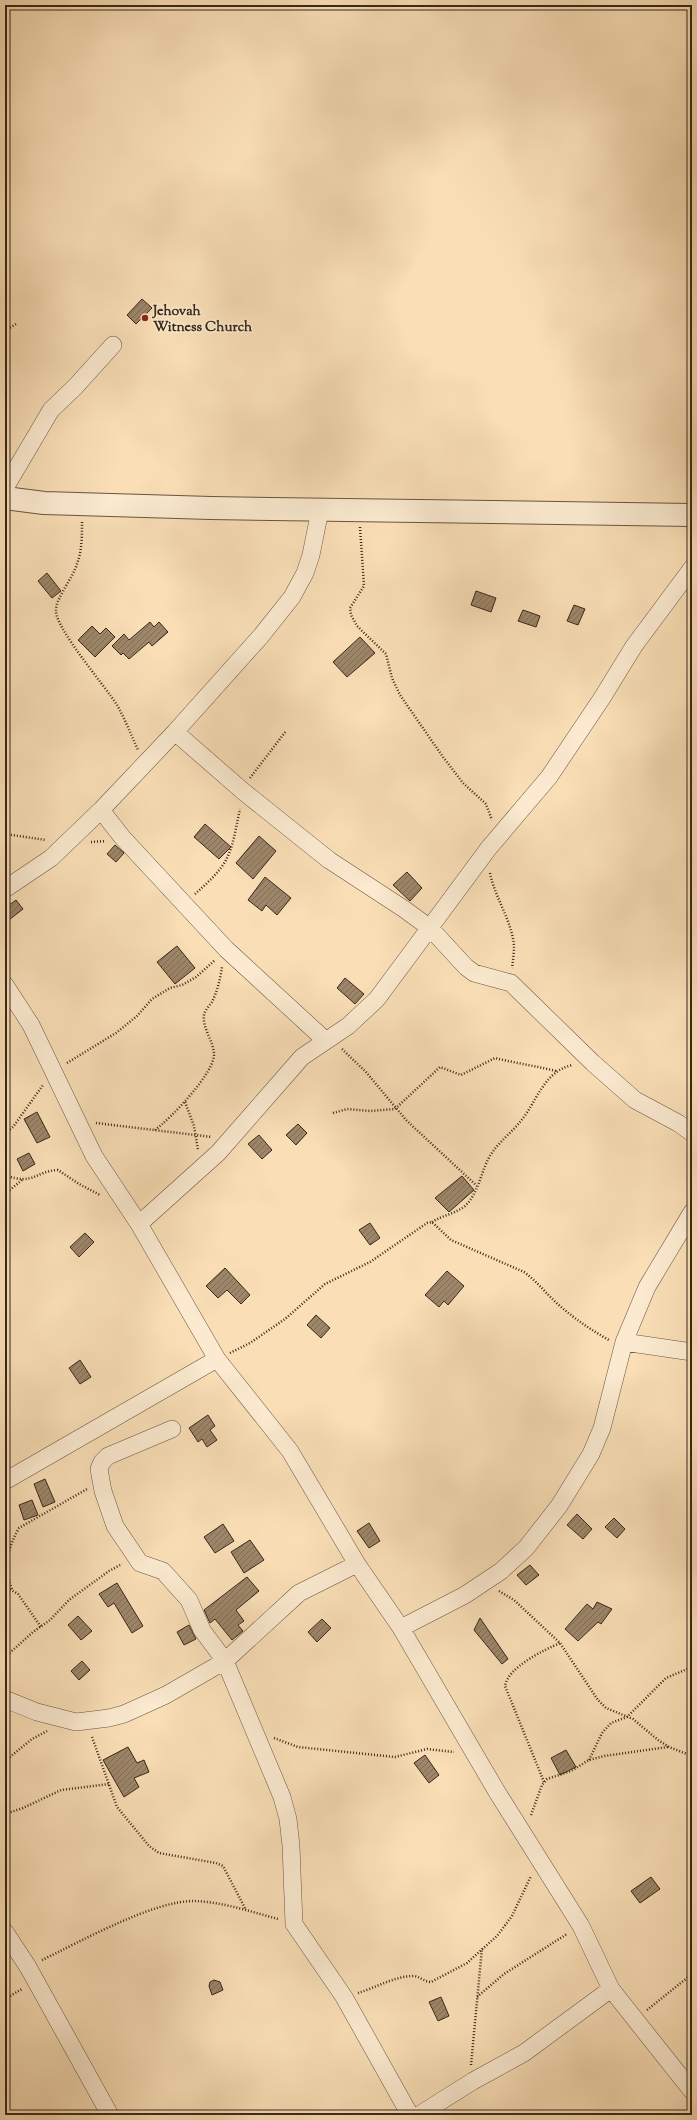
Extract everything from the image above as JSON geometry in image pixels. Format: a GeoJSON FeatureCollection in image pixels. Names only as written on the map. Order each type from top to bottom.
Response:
{"type":"FeatureCollection","features":[{"type":"Feature","properties":{"kind":"street"},"geometry":{"type":"LineString","coordinates":[[5,488],[51,410],[75,387],[113,345]]}},
{"type":"Feature","properties":{"kind":"street"},"geometry":{"type":"LineString","coordinates":[[5,498],[44,503],[320,510],[692,515]]}},
{"type":"Feature","properties":{"kind":"street"},"geometry":{"type":"LineString","coordinates":[[5,889],[51,858],[68,843],[175,732],[261,636],[292,597],[305,573],[312,554],[320,510]]}},
{"type":"Feature","properties":{"kind":"street"},"geometry":{"type":"LineString","coordinates":[[139,1224],[201,1169],[230,1140],[294,1065],[325,1040],[348,1026],[377,998],[492,845],[549,777],[602,698],[634,646],[692,568]]}},
{"type":"Feature","properties":{"kind":"street"},"geometry":{"type":"LineString","coordinates":[[175,732],[244,792],[329,860],[404,909],[430,928],[466,968],[474,973],[511,983],[593,1063],[635,1100],[678,1123],[692,1134]]}},
{"type":"Feature","properties":{"kind":"street"},"geometry":{"type":"LineString","coordinates":[[101,810],[122,837],[225,950],[325,1040]]}},
{"type":"Feature","properties":{"kind":"street"},"geometry":{"type":"LineString","coordinates":[[5,985],[30,1025],[98,1163],[139,1224],[217,1359],[290,1451],[357,1564],[401,1628],[472,1749],[581,1926],[611,1989],[692,2091]]}},
{"type":"Feature","properties":{"kind":"street"},"geometry":{"type":"LineString","coordinates":[[401,1628],[444,1607],[485,1582],[526,1548],[572,1487],[591,1454],[602,1428],[624,1342],[647,1287],[692,1212]]}},
{"type":"Feature","properties":{"kind":"street"},"geometry":{"type":"LineString","coordinates":[[624,1342],[692,1352]]}},
{"type":"Feature","properties":{"kind":"street"},"geometry":{"type":"LineString","coordinates":[[5,1481],[217,1359]]}},
{"type":"Feature","properties":{"kind":"street"},"geometry":{"type":"LineString","coordinates":[[172,1429],[108,1456],[102,1462],[99,1470],[100,1481],[115,1526],[135,1558],[140,1563],[163,1571],[179,1586],[193,1606],[202,1630],[225,1661],[282,1798],[288,1820],[294,1924],[344,1997],[410,2115]]}},
{"type":"Feature","properties":{"kind":"street"},"geometry":{"type":"LineString","coordinates":[[5,1699],[37,1712],[69,1720],[109,1718],[138,1708],[166,1695],[225,1661],[299,1593],[357,1564]]}},
{"type":"Feature","properties":{"kind":"street"},"geometry":{"type":"LineString","coordinates":[[5,1932],[28,1967],[110,2115]]}},
{"type":"Feature","properties":{"kind":"street"},"geometry":{"type":"LineString","coordinates":[[419,2115],[473,2081],[524,2053],[611,1989]]}},
{"type":"Feature","properties":{"kind":"path"},"geometry":{"type":"LineString","coordinates":[[5,331],[16,324]]}},
{"type":"Feature","properties":{"kind":"path"},"geometry":{"type":"LineString","coordinates":[[82,504],[78,564],[67,587],[56,604],[56,612],[58,619],[68,636],[117,705],[145,764]]}},
{"type":"Feature","properties":{"kind":"path"},"geometry":{"type":"LineString","coordinates":[[360,510],[364,586],[350,608],[351,615],[357,626],[386,654],[392,678],[400,695],[439,752],[463,783],[486,804],[492,819],[492,845],[488,865],[492,885],[511,932],[514,947],[511,983]]}},
{"type":"Feature","properties":{"kind":"path"},"geometry":{"type":"LineString","coordinates":[[185,905],[217,873],[226,860],[231,849],[244,792],[256,768],[286,731]]}},
{"type":"Feature","properties":{"kind":"path"},"geometry":{"type":"LineString","coordinates":[[5,834],[68,843],[93,842],[122,837]]}},
{"type":"Feature","properties":{"kind":"path"},"geometry":{"type":"LineString","coordinates":[[5,1133],[13,1127],[54,1071],[116,1032],[137,1016],[152,999],[164,991],[196,978],[225,950]]}},
{"type":"Feature","properties":{"kind":"path"},"geometry":{"type":"LineString","coordinates":[[156,1130],[168,1121],[185,1102],[206,1074],[214,1058],[212,1046],[204,1022],[204,1013],[212,1001],[220,980],[225,950]]}},
{"type":"Feature","properties":{"kind":"path"},"geometry":{"type":"LineString","coordinates":[[325,1040],[345,1051],[366,1072],[395,1109],[477,1186]]}},
{"type":"Feature","properties":{"kind":"path"},"geometry":{"type":"LineString","coordinates":[[333,1113],[347,1110],[370,1111],[395,1109],[440,1067],[461,1075],[495,1058],[514,1064],[534,1066],[556,1071]]}},
{"type":"Feature","properties":{"kind":"path"},"geometry":{"type":"LineString","coordinates":[[217,1359],[265,1334],[285,1319],[324,1284],[370,1262],[427,1223],[432,1222],[442,1216],[453,1214],[465,1206],[477,1186],[491,1155],[522,1121],[548,1079],[556,1071],[577,1064],[593,1063]]}},
{"type":"Feature","properties":{"kind":"path"},"geometry":{"type":"LineString","coordinates":[[185,1102],[196,1134],[201,1169]]}},
{"type":"Feature","properties":{"kind":"path"},"geometry":{"type":"LineString","coordinates":[[78,1121],[196,1134]]}},
{"type":"Feature","properties":{"kind":"path"},"geometry":{"type":"LineString","coordinates":[[5,1175],[22,1179],[32,1179],[58,1170],[79,1184],[106,1198]]}},
{"type":"Feature","properties":{"kind":"path"},"geometry":{"type":"LineString","coordinates":[[5,1194],[22,1179]]}},
{"type":"Feature","properties":{"kind":"path"},"geometry":{"type":"LineString","coordinates":[[432,1222],[452,1240],[524,1272],[533,1278],[560,1306],[592,1330],[609,1340],[624,1342]]}},
{"type":"Feature","properties":{"kind":"path"},"geometry":{"type":"LineString","coordinates":[[12,1589],[8,1579],[9,1553],[18,1528],[100,1481]]}},
{"type":"Feature","properties":{"kind":"path"},"geometry":{"type":"LineString","coordinates":[[5,1657],[50,1620],[69,1600],[117,1567],[135,1558]]}},
{"type":"Feature","properties":{"kind":"path"},"geometry":{"type":"LineString","coordinates":[[485,1582],[514,1600],[560,1643],[598,1700],[606,1708],[628,1717],[669,1747],[692,1756]]}},
{"type":"Feature","properties":{"kind":"path"},"geometry":{"type":"LineString","coordinates":[[5,1586],[18,1594],[41,1627]]}},
{"type":"Feature","properties":{"kind":"path"},"geometry":{"type":"LineString","coordinates":[[544,1782],[505,1686],[509,1675],[536,1654],[560,1643]]}},
{"type":"Feature","properties":{"kind":"path"},"geometry":{"type":"LineString","coordinates":[[589,1760],[606,1727],[617,1720],[628,1717],[666,1678],[692,1667]]}},
{"type":"Feature","properties":{"kind":"path"},"geometry":{"type":"LineString","coordinates":[[5,1761],[32,1739],[69,1720],[89,1732],[95,1742],[100,1762],[117,1807],[149,1846],[159,1853],[216,1863],[223,1866],[246,1911]]}},
{"type":"Feature","properties":{"kind":"path"},"geometry":{"type":"LineString","coordinates":[[255,1731],[298,1746],[395,1756],[428,1749],[454,1752],[472,1749]]}},
{"type":"Feature","properties":{"kind":"path"},"geometry":{"type":"LineString","coordinates":[[524,1834],[544,1782],[554,1775],[571,1771],[589,1760],[623,1753],[669,1747]]}},
{"type":"Feature","properties":{"kind":"path"},"geometry":{"type":"LineString","coordinates":[[5,1814],[23,1808],[61,1790],[109,1784]]}},
{"type":"Feature","properties":{"kind":"path"},"geometry":{"type":"LineString","coordinates":[[344,1997],[405,1977],[420,1977],[425,1981],[431,1982],[467,1962],[498,1936],[506,1925],[539,1859]]}},
{"type":"Feature","properties":{"kind":"path"},"geometry":{"type":"LineString","coordinates":[[28,1967],[144,1913],[176,1903],[195,1901],[246,1911],[294,1924]]}},
{"type":"Feature","properties":{"kind":"path"},"geometry":{"type":"LineString","coordinates":[[476,1998],[513,1967],[581,1926]]}},
{"type":"Feature","properties":{"kind":"path"},"geometry":{"type":"LineString","coordinates":[[473,2081],[470,2064],[482,1948]]}},
{"type":"Feature","properties":{"kind":"path"},"geometry":{"type":"LineString","coordinates":[[635,2019],[692,1974]]}},
{"type":"Feature","properties":{"kind":"building"},"geometry":{"type":"Polygon","coordinates":[[[142,299],[152,308],[136,324],[127,315],[142,299]]]}},
{"type":"Feature","properties":{"kind":"building"},"geometry":{"type":"Polygon","coordinates":[[[47,573],[61,591],[52,598],[38,581],[47,573]]]}},
{"type":"Feature","properties":{"kind":"building"},"geometry":{"type":"Polygon","coordinates":[[[476,591],[496,598],[491,612],[471,605],[476,591]]]}},
{"type":"Feature","properties":{"kind":"building"},"geometry":{"type":"Polygon","coordinates":[[[574,605],[585,609],[578,625],[567,621],[574,605]]]}},
{"type":"Feature","properties":{"kind":"building"},"geometry":{"type":"Polygon","coordinates":[[[523,610],[540,616],[536,627],[518,621],[523,610]]]}},
{"type":"Feature","properties":{"kind":"building"},"geometry":{"type":"Polygon","coordinates":[[[150,622],[154,627],[159,622],[168,632],[152,646],[149,642],[129,659],[123,653],[121,655],[112,646],[124,634],[129,640],[150,622]]]}},
{"type":"Feature","properties":{"kind":"building"},"geometry":{"type":"Polygon","coordinates":[[[92,626],[100,634],[106,628],[115,637],[95,657],[78,640],[92,626]]]}},
{"type":"Feature","properties":{"kind":"building"},"geometry":{"type":"Polygon","coordinates":[[[360,637],[375,653],[347,677],[333,662],[360,637]]]}},
{"type":"Feature","properties":{"kind":"building"},"geometry":{"type":"Polygon","coordinates":[[[205,824],[231,847],[219,859],[194,837],[205,824]]]}},
{"type":"Feature","properties":{"kind":"building"},"geometry":{"type":"Polygon","coordinates":[[[259,836],[276,851],[253,879],[236,863],[259,836]]]}},
{"type":"Feature","properties":{"kind":"building"},"geometry":{"type":"Polygon","coordinates":[[[115,845],[124,853],[116,862],[107,854],[115,845]]]}},
{"type":"Feature","properties":{"kind":"building"},"geometry":{"type":"Polygon","coordinates":[[[407,872],[422,888],[410,901],[393,885],[407,872]]]}},
{"type":"Feature","properties":{"kind":"building"},"geometry":{"type":"Polygon","coordinates":[[[265,877],[291,898],[277,915],[266,905],[262,911],[248,900],[265,877]]]}},
{"type":"Feature","properties":{"kind":"building"},"geometry":{"type":"Polygon","coordinates":[[[16,900],[23,909],[5,923],[5,908],[16,900]]]}},
{"type":"Feature","properties":{"kind":"building"},"geometry":{"type":"Polygon","coordinates":[[[177,946],[195,968],[175,984],[157,962],[177,946]]]}},
{"type":"Feature","properties":{"kind":"building"},"geometry":{"type":"Polygon","coordinates":[[[345,978],[364,994],[355,1004],[337,988],[345,978]]]}},
{"type":"Feature","properties":{"kind":"building"},"geometry":{"type":"Polygon","coordinates":[[[37,1112],[50,1137],[37,1143],[24,1119],[37,1112]]]}},
{"type":"Feature","properties":{"kind":"building"},"geometry":{"type":"Polygon","coordinates":[[[298,1124],[307,1133],[296,1145],[286,1135],[298,1124]]]}},
{"type":"Feature","properties":{"kind":"building"},"geometry":{"type":"Polygon","coordinates":[[[259,1135],[272,1150],[262,1159],[248,1144],[259,1135]]]}},
{"type":"Feature","properties":{"kind":"building"},"geometry":{"type":"Polygon","coordinates":[[[29,1153],[35,1164],[23,1171],[17,1159],[29,1153]]]}},
{"type":"Feature","properties":{"kind":"building"},"geometry":{"type":"Polygon","coordinates":[[[462,1176],[474,1190],[449,1212],[435,1198],[462,1176]]]}},
{"type":"Feature","properties":{"kind":"building"},"geometry":{"type":"Polygon","coordinates":[[[370,1223],[380,1238],[370,1245],[359,1230],[370,1223]]]}},
{"type":"Feature","properties":{"kind":"building"},"geometry":{"type":"Polygon","coordinates":[[[85,1233],[94,1242],[79,1257],[70,1247],[85,1233]]]}},
{"type":"Feature","properties":{"kind":"building"},"geometry":{"type":"Polygon","coordinates":[[[225,1268],[250,1295],[241,1304],[227,1290],[218,1298],[206,1286],[225,1268]]]}},
{"type":"Feature","properties":{"kind":"building"},"geometry":{"type":"Polygon","coordinates":[[[447,1271],[464,1286],[448,1305],[444,1301],[439,1307],[425,1295],[447,1271]]]}},
{"type":"Feature","properties":{"kind":"building"},"geometry":{"type":"Polygon","coordinates":[[[316,1315],[330,1328],[321,1338],[307,1325],[316,1315]]]}},
{"type":"Feature","properties":{"kind":"building"},"geometry":{"type":"Polygon","coordinates":[[[80,1360],[91,1377],[80,1384],[69,1368],[80,1360]]]}},
{"type":"Feature","properties":{"kind":"building"},"geometry":{"type":"Polygon","coordinates":[[[208,1415],[215,1426],[210,1430],[217,1440],[207,1447],[202,1439],[198,1442],[189,1428],[208,1415]]]}},
{"type":"Feature","properties":{"kind":"building"},"geometry":{"type":"Polygon","coordinates":[[[45,1479],[55,1502],[43,1507],[34,1484],[45,1479]]]}},
{"type":"Feature","properties":{"kind":"building"},"geometry":{"type":"Polygon","coordinates":[[[32,1500],[38,1515],[24,1520],[19,1505],[32,1500]]]}},
{"type":"Feature","properties":{"kind":"building"},"geometry":{"type":"Polygon","coordinates":[[[577,1514],[592,1529],[583,1539],[567,1525],[577,1514]]]}},
{"type":"Feature","properties":{"kind":"building"},"geometry":{"type":"Polygon","coordinates":[[[614,1518],[625,1529],[617,1538],[605,1527],[614,1518]]]}},
{"type":"Feature","properties":{"kind":"building"},"geometry":{"type":"Polygon","coordinates":[[[369,1523],[380,1541],[369,1548],[357,1531],[369,1523]]]}},
{"type":"Feature","properties":{"kind":"building"},"geometry":{"type":"Polygon","coordinates":[[[223,1524],[234,1541],[215,1553],[204,1537],[223,1524]]]}},
{"type":"Feature","properties":{"kind":"building"},"geometry":{"type":"Polygon","coordinates":[[[250,1540],[264,1560],[244,1573],[231,1552],[250,1540]]]}},
{"type":"Feature","properties":{"kind":"building"},"geometry":{"type":"Polygon","coordinates":[[[530,1565],[539,1575],[526,1585],[517,1575],[530,1565]]]}},
{"type":"Feature","properties":{"kind":"building"},"geometry":{"type":"Polygon","coordinates":[[[247,1577],[259,1591],[236,1610],[244,1621],[238,1625],[243,1631],[232,1640],[215,1619],[210,1623],[204,1610],[247,1577]]]}},
{"type":"Feature","properties":{"kind":"building"},"geometry":{"type":"Polygon","coordinates":[[[117,1583],[143,1626],[132,1633],[114,1603],[108,1607],[99,1594],[117,1583]]]}},
{"type":"Feature","properties":{"kind":"building"},"geometry":{"type":"Polygon","coordinates":[[[597,1602],[612,1609],[601,1624],[598,1622],[578,1641],[565,1629],[587,1604],[593,1609],[597,1602]]]}},
{"type":"Feature","properties":{"kind":"building"},"geometry":{"type":"Polygon","coordinates":[[[78,1616],[92,1631],[81,1640],[68,1625],[78,1616]]]}},
{"type":"Feature","properties":{"kind":"building"},"geometry":{"type":"Polygon","coordinates":[[[480,1618],[508,1659],[502,1664],[474,1630],[480,1618]]]}},
{"type":"Feature","properties":{"kind":"building"},"geometry":{"type":"Polygon","coordinates":[[[322,1619],[331,1628],[317,1642],[308,1632],[322,1619]]]}},
{"type":"Feature","properties":{"kind":"building"},"geometry":{"type":"Polygon","coordinates":[[[189,1625],[196,1639],[184,1645],[177,1632],[189,1625]]]}},
{"type":"Feature","properties":{"kind":"building"},"geometry":{"type":"Polygon","coordinates":[[[82,1661],[90,1670],[79,1680],[71,1671],[82,1661]]]}},
{"type":"Feature","properties":{"kind":"building"},"geometry":{"type":"Polygon","coordinates":[[[128,1747],[137,1763],[144,1760],[149,1772],[134,1778],[139,1787],[124,1797],[103,1760],[128,1747]]]}},
{"type":"Feature","properties":{"kind":"building"},"geometry":{"type":"Polygon","coordinates":[[[566,1750],[576,1767],[560,1775],[551,1758],[566,1750]]]}},
{"type":"Feature","properties":{"kind":"building"},"geometry":{"type":"Polygon","coordinates":[[[425,1755],[439,1775],[429,1783],[414,1763],[425,1755]]]}},
{"type":"Feature","properties":{"kind":"building"},"geometry":{"type":"Polygon","coordinates":[[[651,1877],[660,1889],[640,1903],[631,1891],[651,1877]]]}},
{"type":"Feature","properties":{"kind":"building"},"geometry":{"type":"Polygon","coordinates":[[[214,1980],[220,1982],[223,1990],[212,1995],[209,1986],[210,1982],[214,1980]]]}},
{"type":"Feature","properties":{"kind":"building"},"geometry":{"type":"Polygon","coordinates":[[[441,1997],[449,2016],[438,2021],[429,2002],[441,1997]]]}},
{"type":"Feature","properties":{"kind":"place","name":"Jehovah Witness Church"},"geometry":{"type":"Point","coordinates":[145,318]}}]}
